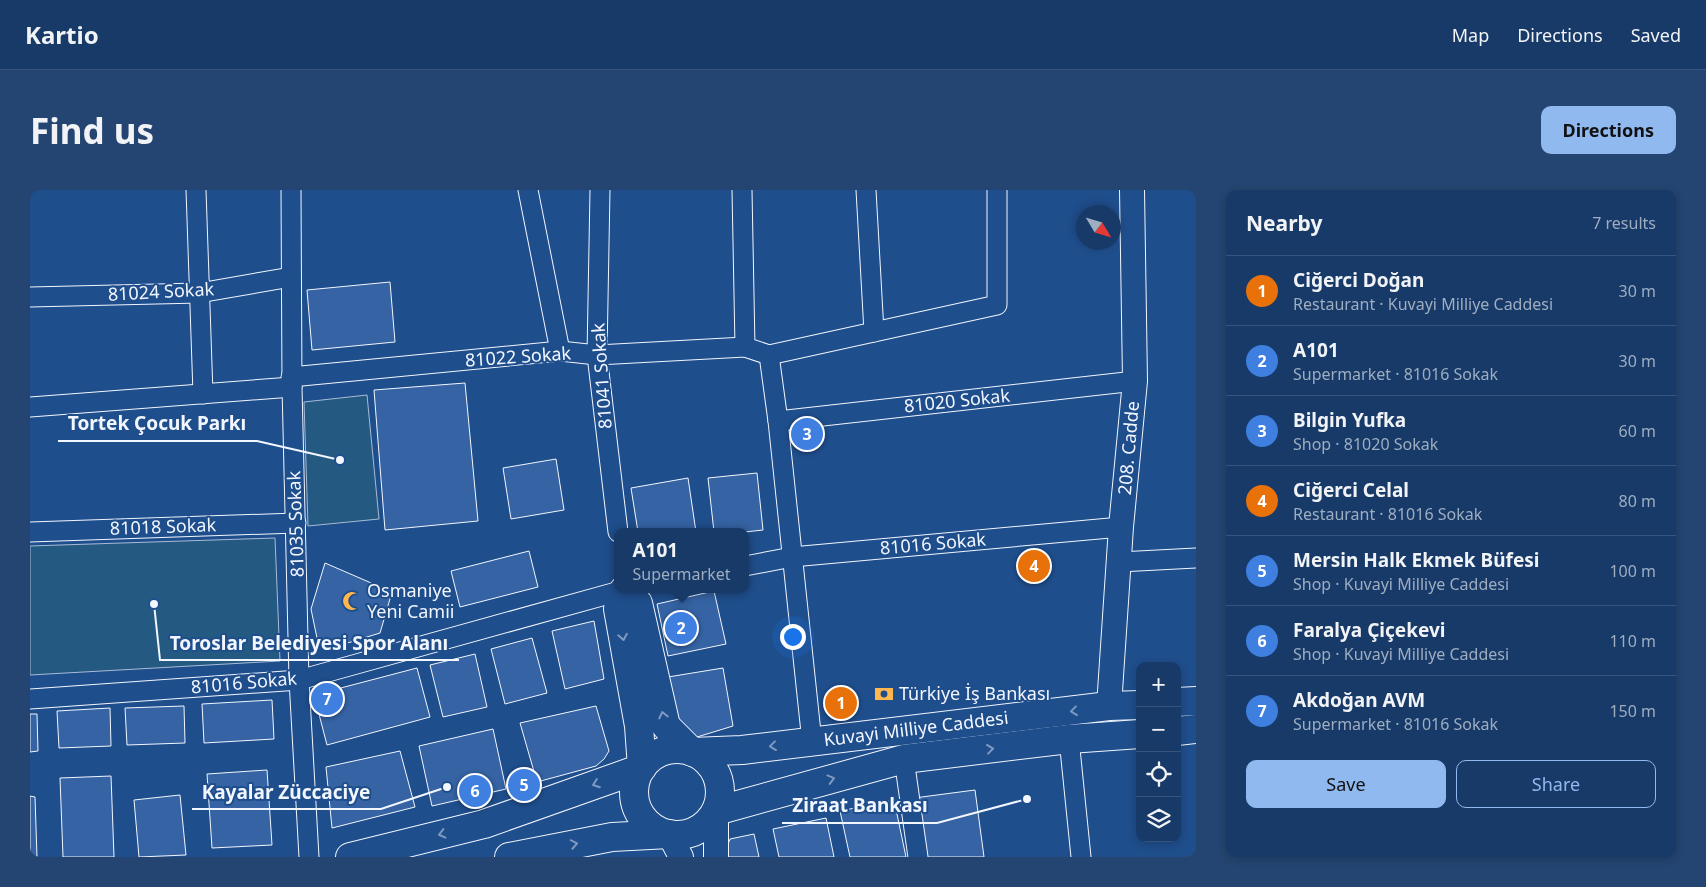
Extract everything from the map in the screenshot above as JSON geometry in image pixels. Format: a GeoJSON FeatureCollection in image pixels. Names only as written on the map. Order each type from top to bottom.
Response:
{"type":"FeatureCollection","features":[{"type":"Feature","properties":{"kind":"main road"},"geometry":{"type":"LineString","coordinates":[[624,593],[618,609],[640,726],[642,768]]}},
{"type":"Feature","properties":{"kind":"main road"},"geometry":{"type":"LineString","coordinates":[[629,593],[638,603],[666,726],[692,752],[704,759],[714,770],[719,783],[720,797],[716,810],[708,822],[696,830],[683,835],[675,846]]}},
{"type":"Feature","properties":{"kind":"main road"},"geometry":{"type":"LineString","coordinates":[[1181,702],[1196,701]]}},
{"type":"Feature","properties":{"kind":"main road","name":"Kuvayi Milliye Caddesi"},"geometry":{"type":"LineString","coordinates":[[692,752],[742,750],[1136,704]]}},
{"type":"Feature","properties":{"kind":"main road"},"geometry":{"type":"LineString","coordinates":[[1181,731],[1196,729]]}},
{"type":"Feature","properties":{"kind":"main road","name":"Kuvayi Milliye Caddesi"},"geometry":{"type":"LineString","coordinates":[[716,810],[904,759],[1069,739],[1136,734]]}},
{"type":"Feature","properties":{"kind":"main road"},"geometry":{"type":"LineString","coordinates":[[675,846],[645,820],[638,808],[634,795],[636,781],[642,768],[652,758],[664,751],[678,749],[692,752]]}},
{"type":"Feature","properties":{"kind":"main road"},"geometry":{"type":"LineString","coordinates":[[350,857],[484,824],[642,768]]}},
{"type":"Feature","properties":{"kind":"main road"},"geometry":{"type":"LineString","coordinates":[[509,857],[612,837],[675,846]]}},
{"type":"Feature","properties":{"kind":"street"},"geometry":{"type":"LineString","coordinates":[[196,190],[203,394]]}},
{"type":"Feature","properties":{"kind":"street","name":"81035 Sokak"},"geometry":{"type":"LineString","coordinates":[[292,190],[292,382],[299,680],[309,857]]}},
{"type":"Feature","properties":{"kind":"street"},"geometry":{"type":"LineString","coordinates":[[528,190],[560,351]]}},
{"type":"Feature","properties":{"kind":"street","name":"81041 Sokak"},"geometry":{"type":"LineString","coordinates":[[600,190],[597,355],[618,528]]}},
{"type":"Feature","properties":{"kind":"street"},"geometry":{"type":"LineString","coordinates":[[742,190],[745,347]]}},
{"type":"Feature","properties":{"kind":"street"},"geometry":{"type":"LineString","coordinates":[[866,190],[874,332]]}},
{"type":"Feature","properties":{"kind":"street"},"geometry":{"type":"LineString","coordinates":[[812,742],[778,421],[769,354],[998,305],[997,190]]}},
{"type":"Feature","properties":{"kind":"street","name":"208. Cadde"},"geometry":{"type":"LineString","coordinates":[[1109,706],[1121,527],[1135,381],[1132,190]]}},
{"type":"Feature","properties":{"kind":"street","name":"81024 Sokak"},"geometry":{"type":"LineString","coordinates":[[30,297],[199,293],[292,277]]}},
{"type":"Feature","properties":{"kind":"street","name":"81022 Sokak"},"geometry":{"type":"LineString","coordinates":[[30,407],[203,394],[560,351],[597,355],[745,347],[769,354]]}},
{"type":"Feature","properties":{"kind":"street","name":"81020 Sokak"},"geometry":{"type":"LineString","coordinates":[[778,421],[1135,381]]}},
{"type":"Feature","properties":{"kind":"street","name":"81018 Sokak"},"geometry":{"type":"LineString","coordinates":[[30,532],[296,523]]}},
{"type":"Feature","properties":{"kind":"street","name":"81016 Sokak"},"geometry":{"type":"LineString","coordinates":[[749,565],[792,556],[1121,527]]}},
{"type":"Feature","properties":{"kind":"street"},"geometry":{"type":"LineString","coordinates":[[1119,562],[1196,558]]}},
{"type":"Feature","properties":{"kind":"street","name":"81016 Sokak"},"geometry":{"type":"LineString","coordinates":[[30,699],[299,680],[614,592]]}},
{"type":"Feature","properties":{"kind":"street"},"geometry":{"type":"LineString","coordinates":[[1069,739],[1081,857]]}},
{"type":"Feature","properties":{"kind":"street"},"geometry":{"type":"LineString","coordinates":[[904,759],[918,857]]}},
{"type":"Feature","properties":{"kind":"street"},"geometry":{"type":"LineString","coordinates":[[716,810],[716,857]]}},
{"type":"Feature","properties":{"kind":"shaded area"},"geometry":{"type":"Polygon","coordinates":[[[367,395],[379,519],[308,526],[304,402],[367,395]]]}},
{"type":"Feature","properties":{"kind":"shaded area"},"geometry":{"type":"Polygon","coordinates":[[[275,538],[280,661],[30,675],[30,546],[275,538]]]}},
{"type":"Feature","properties":{"kind":"building"},"geometry":{"type":"Polygon","coordinates":[[[390,282],[395,342],[312,350],[307,290],[390,282]]]}},
{"type":"Feature","properties":{"kind":"building"},"geometry":{"type":"Polygon","coordinates":[[[465,383],[478,521],[385,530],[374,390],[465,383]]]}},
{"type":"Feature","properties":{"kind":"building"},"geometry":{"type":"Polygon","coordinates":[[[556,459],[564,510],[511,519],[503,468],[556,459]]]}},
{"type":"Feature","properties":{"kind":"building"},"geometry":{"type":"Polygon","coordinates":[[[757,473],[763,530],[749,532],[749,528],[714,528],[708,478],[757,473]]]}},
{"type":"Feature","properties":{"kind":"building"},"geometry":{"type":"Polygon","coordinates":[[[688,478],[695,528],[637,528],[631,488],[688,478]]]}},
{"type":"Feature","properties":{"kind":"building"},"geometry":{"type":"Polygon","coordinates":[[[529,551],[538,587],[460,607],[451,571],[529,551]]]}},
{"type":"Feature","properties":{"kind":"building","name":"Osmaniye Yeni Camii"},"geometry":{"type":"Polygon","coordinates":[[[325,563],[392,592],[380,633],[341,645],[318,643],[311,609],[325,563]]]}},
{"type":"Feature","properties":{"kind":"building"},"geometry":{"type":"Polygon","coordinates":[[[705,593],[714,593],[726,644],[668,656],[657,604],[705,593]]]}},
{"type":"Feature","properties":{"kind":"building"},"geometry":{"type":"Polygon","coordinates":[[[594,621],[604,679],[565,689],[552,631],[594,621]]]}},
{"type":"Feature","properties":{"kind":"building"},"geometry":{"type":"Polygon","coordinates":[[[532,638],[547,693],[505,704],[491,649],[532,638]]]}},
{"type":"Feature","properties":{"kind":"building"},"geometry":{"type":"Polygon","coordinates":[[[475,654],[487,707],[443,717],[430,665],[475,654]]]}},
{"type":"Feature","properties":{"kind":"building"},"geometry":{"type":"Polygon","coordinates":[[[417,668],[430,717],[327,745],[314,695],[417,668]]]}},
{"type":"Feature","properties":{"kind":"building"},"geometry":{"type":"Polygon","coordinates":[[[723,668],[733,726],[697,737],[687,732],[680,725],[668,677],[723,668]]]}},
{"type":"Feature","properties":{"kind":"building"},"geometry":{"type":"Polygon","coordinates":[[[272,700],[274,739],[204,743],[202,704],[272,700]]]}},
{"type":"Feature","properties":{"kind":"building"},"geometry":{"type":"Polygon","coordinates":[[[184,706],[185,743],[127,745],[125,708],[184,706]]]}},
{"type":"Feature","properties":{"kind":"building"},"geometry":{"type":"Polygon","coordinates":[[[596,706],[609,751],[604,759],[596,766],[537,782],[520,723],[596,706]]]}},
{"type":"Feature","properties":{"kind":"building"},"geometry":{"type":"Polygon","coordinates":[[[110,708],[111,746],[59,748],[57,711],[110,708]]]}},
{"type":"Feature","properties":{"kind":"building"},"geometry":{"type":"Polygon","coordinates":[[[30,714],[37,714],[38,751],[30,752],[30,714]]]}},
{"type":"Feature","properties":{"kind":"building"},"geometry":{"type":"Polygon","coordinates":[[[493,729],[506,789],[432,806],[419,746],[493,729]]]}},
{"type":"Feature","properties":{"kind":"building"},"geometry":{"type":"Polygon","coordinates":[[[400,751],[415,807],[332,828],[326,767],[400,751]]]}},
{"type":"Feature","properties":{"kind":"building"},"geometry":{"type":"Polygon","coordinates":[[[267,770],[272,845],[212,848],[207,774],[267,770]]]}},
{"type":"Feature","properties":{"kind":"building"},"geometry":{"type":"Polygon","coordinates":[[[111,776],[114,857],[63,857],[60,778],[111,776]]]}},
{"type":"Feature","properties":{"kind":"building"},"geometry":{"type":"Polygon","coordinates":[[[975,790],[984,857],[922,857],[914,798],[975,790]]]}},
{"type":"Feature","properties":{"kind":"building"},"geometry":{"type":"Polygon","coordinates":[[[180,795],[186,855],[139,857],[134,800],[180,795]]]}},
{"type":"Feature","properties":{"kind":"building"},"geometry":{"type":"Polygon","coordinates":[[[30,796],[35,797],[37,857],[30,857],[30,796]]]}},
{"type":"Feature","properties":{"kind":"building"},"geometry":{"type":"Polygon","coordinates":[[[894,800],[906,857],[850,857],[840,811],[894,800]]]}},
{"type":"Feature","properties":{"kind":"building"},"geometry":{"type":"Polygon","coordinates":[[[826,818],[834,857],[779,857],[773,829],[826,818]]]}},
{"type":"Feature","properties":{"kind":"building"},"geometry":{"type":"Polygon","coordinates":[[[754,834],[759,857],[723,857],[730,839],[754,834]]]}},
{"type":"Feature","properties":{"kind":"place","name":"Bilgin Yufka"},"geometry":{"type":"Point","coordinates":[807,434]}},
{"type":"Feature","properties":{"kind":"place","name":"Tortek Çocuk Parkı"},"geometry":{"type":"Point","coordinates":[340,460]}},
{"type":"Feature","properties":{"kind":"place","name":"Ciğerci Celal"},"geometry":{"type":"Point","coordinates":[1034,566]}},
{"type":"Feature","properties":{"kind":"place","name":"Osmaniye Yeni Camii"},"geometry":{"type":"Point","coordinates":[352,601]}},
{"type":"Feature","properties":{"kind":"place","name":"Toroslar Belediyesi Spor Alanı"},"geometry":{"type":"Point","coordinates":[154,604]}},
{"type":"Feature","properties":{"kind":"place","name":"A101"},"geometry":{"type":"Point","coordinates":[681,628]}},
{"type":"Feature","properties":{"kind":"place","name":"Türkiye İş Bankası"},"geometry":{"type":"Point","coordinates":[884,694]}},
{"type":"Feature","properties":{"kind":"place","name":"Akdoğan AVM"},"geometry":{"type":"Point","coordinates":[327,699]}},
{"type":"Feature","properties":{"kind":"place","name":"Ciğerci Doğan"},"geometry":{"type":"Point","coordinates":[841,703]}},
{"type":"Feature","properties":{"kind":"place","name":"Mersin Halk Ekmek Büfesi"},"geometry":{"type":"Point","coordinates":[524,785]}},
{"type":"Feature","properties":{"kind":"place","name":"Kayalar Züccaciye"},"geometry":{"type":"Point","coordinates":[447,787]}},
{"type":"Feature","properties":{"kind":"place","name":"Faralya Çiçekevi"},"geometry":{"type":"Point","coordinates":[475,791]}},
{"type":"Feature","properties":{"kind":"place","name":"Ziraat Bankası"},"geometry":{"type":"Point","coordinates":[1027,799]}}]}
